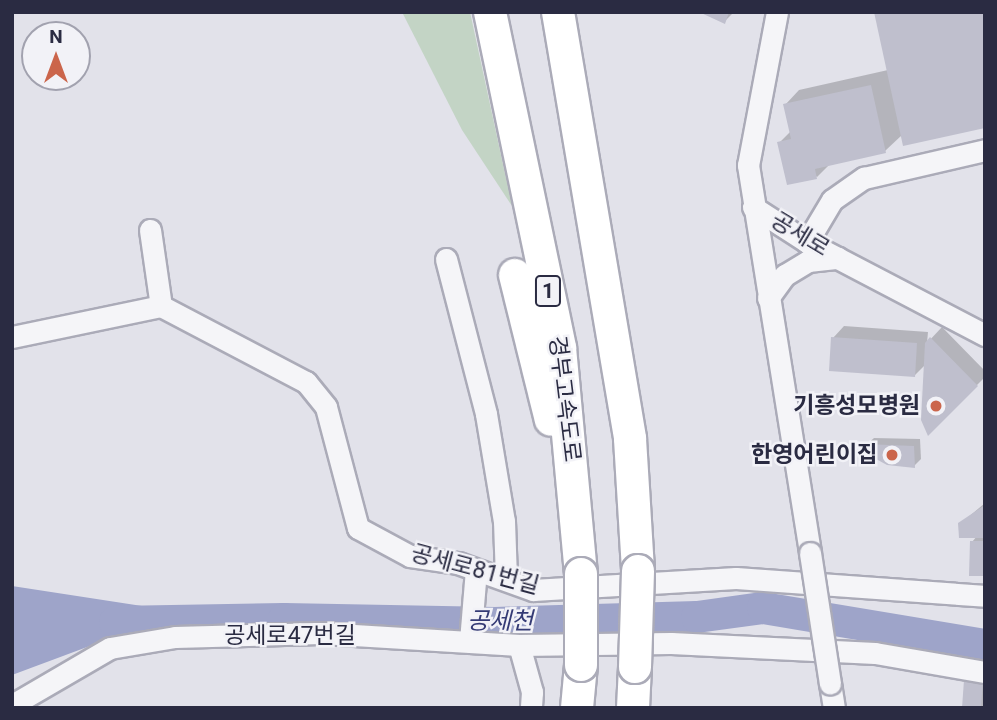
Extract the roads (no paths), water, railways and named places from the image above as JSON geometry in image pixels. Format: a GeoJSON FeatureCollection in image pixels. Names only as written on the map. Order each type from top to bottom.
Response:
{"type":"FeatureCollection","features":[{"type":"Feature","properties":{"kind":"highway","name":"경부고속도로"},"geometry":{"type":"LineString","coordinates":[[490,12],[560,348],[580,531],[581,665],[577,708]]}},
{"type":"Feature","properties":{"kind":"highway"},"geometry":{"type":"LineString","coordinates":[[558,12],[630,439],[638,571],[633,708]]}},
{"type":"Feature","properties":{"kind":"highway"},"geometry":{"type":"LineString","coordinates":[[515,275],[580,531]]}},
{"type":"Feature","properties":{"kind":"street","name":"공세로"},"geometry":{"type":"LineString","coordinates":[[777,12],[748,165],[753,207],[807,242],[985,335]]}},
{"type":"Feature","properties":{"kind":"street"},"geometry":{"type":"LineString","coordinates":[[807,242],[832,200],[864,178],[985,150]]}},
{"type":"Feature","properties":{"kind":"street"},"geometry":{"type":"LineString","coordinates":[[753,207],[834,708]]}},
{"type":"Feature","properties":{"kind":"street"},"geometry":{"type":"LineString","coordinates":[[12,337],[161,306],[150,230]]}},
{"type":"Feature","properties":{"kind":"street"},"geometry":{"type":"LineString","coordinates":[[768,298],[785,275],[808,261],[839,258]]}},
{"type":"Feature","properties":{"kind":"street"},"geometry":{"type":"LineString","coordinates":[[446,259],[486,414],[504,521],[506,579]]}},
{"type":"Feature","properties":{"kind":"street","name":"공세로81번길"},"geometry":{"type":"LineString","coordinates":[[161,306],[306,382],[326,407],[359,528],[410,556],[476,570],[533,590],[736,578],[985,596]]}},
{"type":"Feature","properties":{"kind":"street"},"geometry":{"type":"LineString","coordinates":[[470,641],[476,570]]}},
{"type":"Feature","properties":{"kind":"street","name":"공세로47번길"},"geometry":{"type":"LineString","coordinates":[[12,705],[110,648],[175,637],[321,633],[519,645],[671,643],[875,653],[985,672]]}},
{"type":"Feature","properties":{"kind":"street"},"geometry":{"type":"LineString","coordinates":[[519,645],[532,692],[531,708]]}},
{"type":"Feature","properties":{"kind":"water"},"geometry":{"type":"Polygon","coordinates":[[[12,586],[181,612],[12,675],[12,586]]]}},
{"type":"Feature","properties":{"kind":"waterway","name":"공세천"},"geometry":{"type":"LineString","coordinates":[[115,622],[284,619],[495,623],[697,617],[763,608],[985,645]]}},
{"type":"Feature","properties":{"kind":"place","name":"기흥성모병원"},"geometry":{"type":"Point","coordinates":[936,406]}},
{"type":"Feature","properties":{"kind":"place","name":"한영어린이집"},"geometry":{"type":"Point","coordinates":[892,455]}}]}
